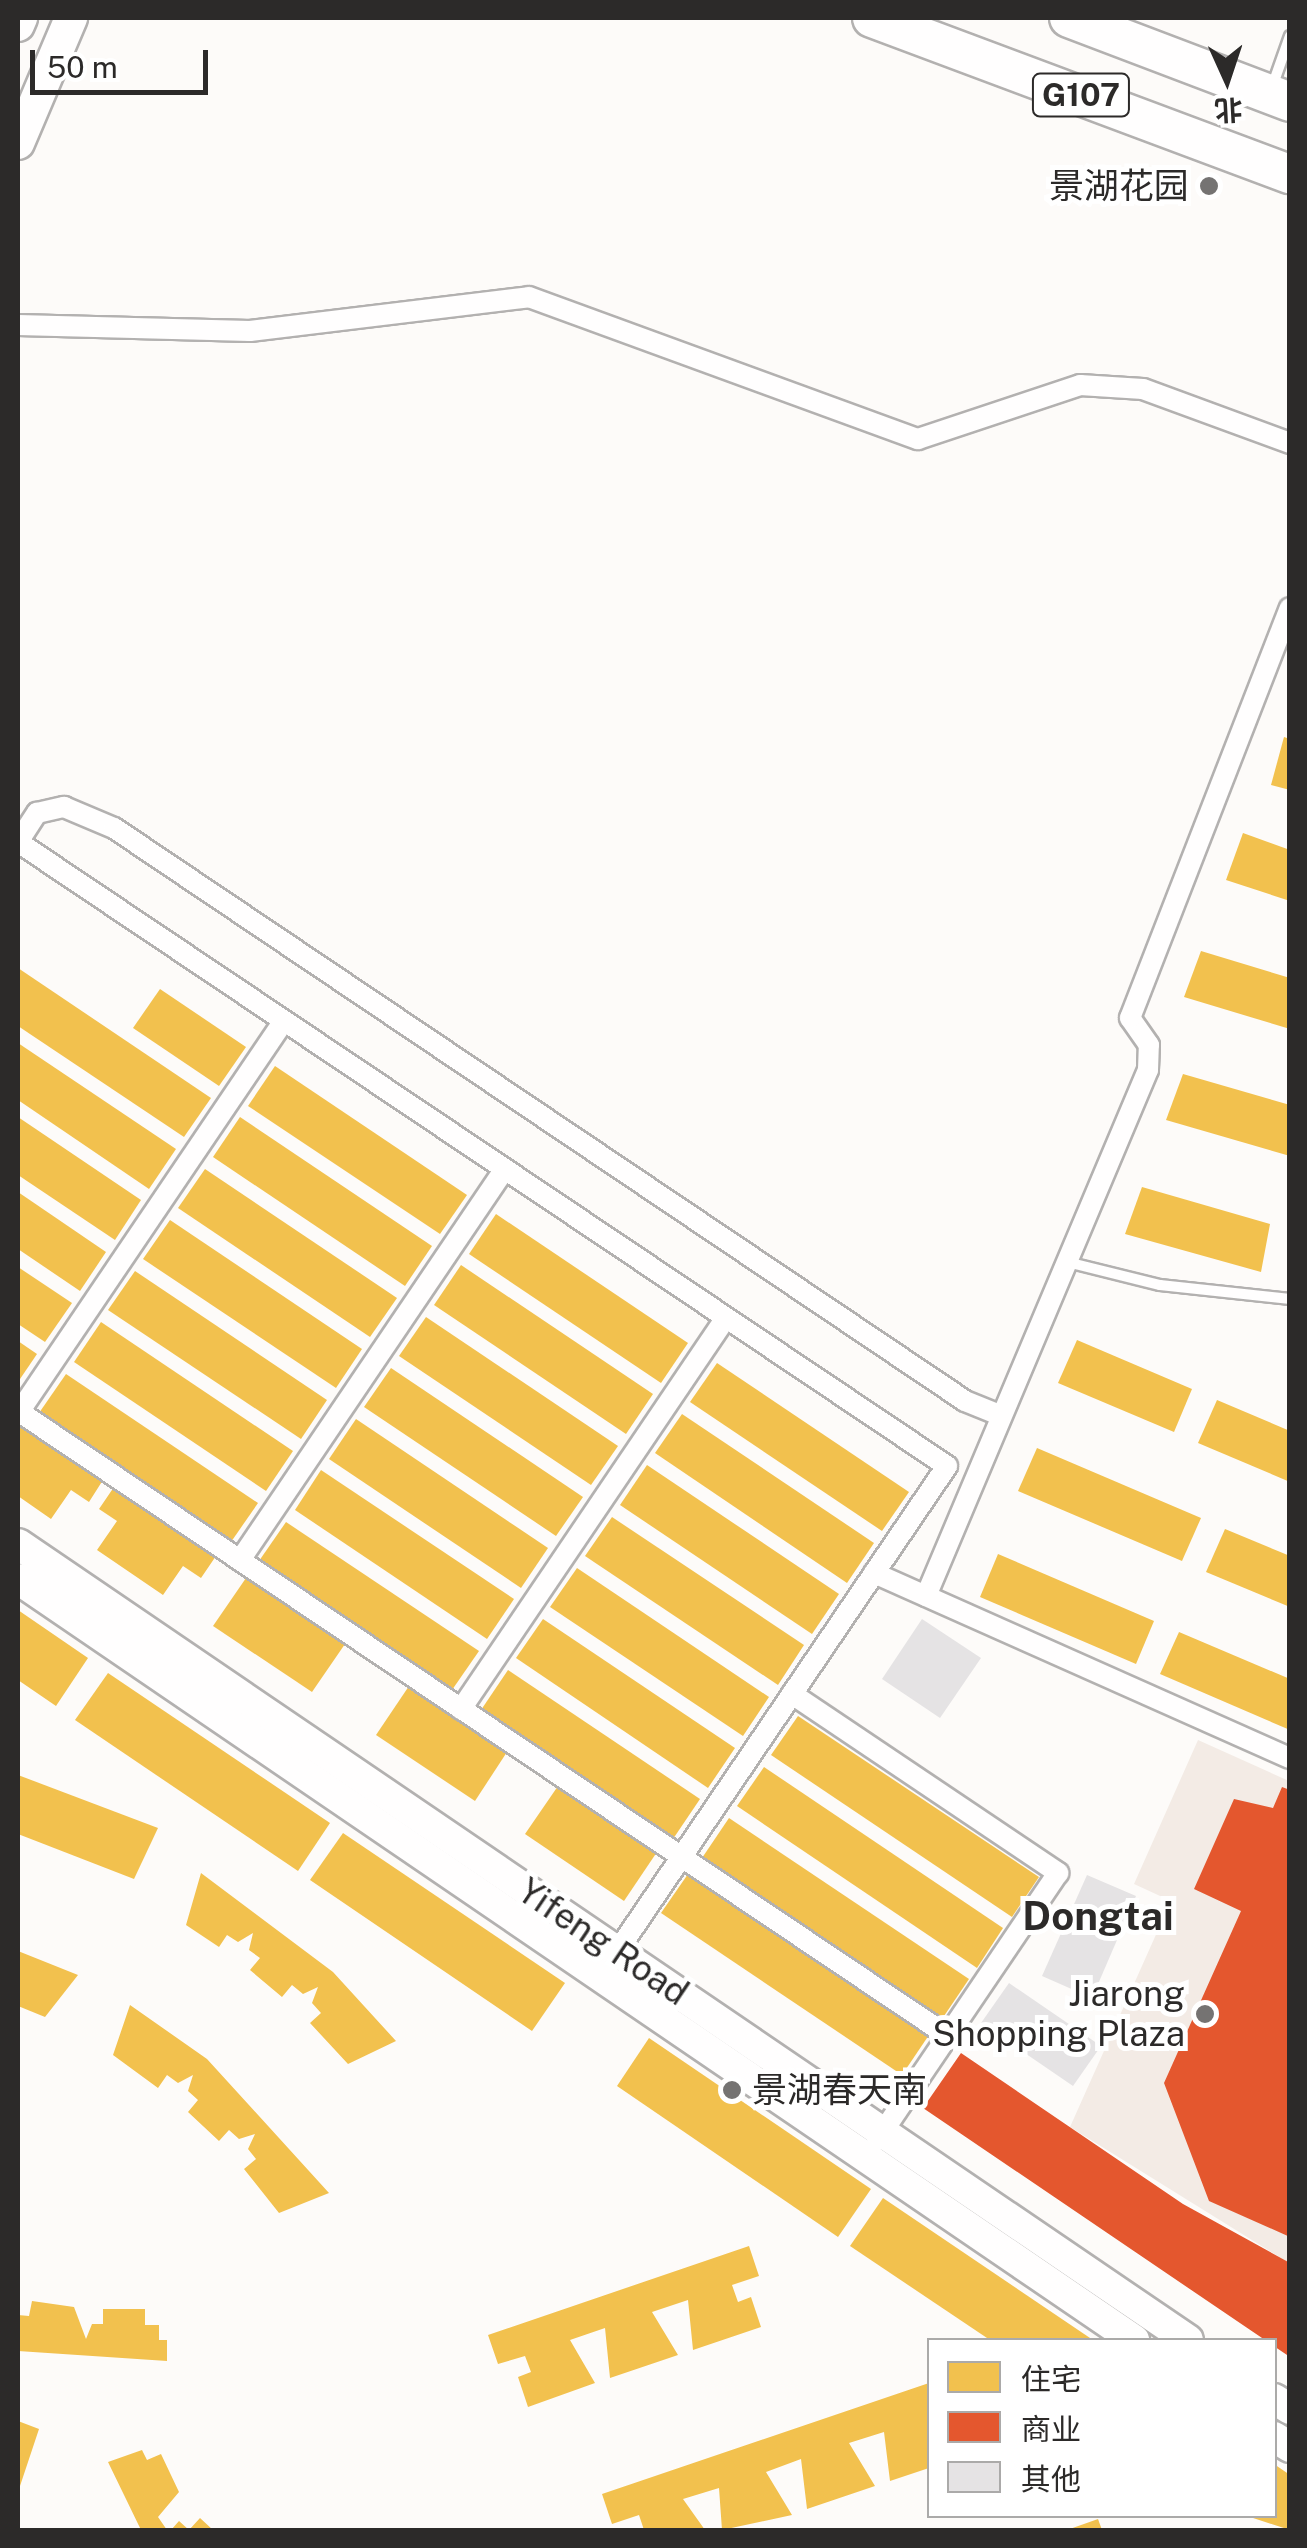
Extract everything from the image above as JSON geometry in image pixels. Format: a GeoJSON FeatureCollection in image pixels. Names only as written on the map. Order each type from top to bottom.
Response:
{"type":"FeatureCollection","features":[{"type":"Feature","properties":{"kind":"highway","name":"G107"},"geometry":{"type":"LineString","coordinates":[[872,18],[1290,174]]}},
{"type":"Feature","properties":{"kind":"highway","name":"G107"},"geometry":{"type":"LineString","coordinates":[[1069,18],[1280,98]]}},
{"type":"Feature","properties":{"kind":"main road"},"geometry":{"type":"LineString","coordinates":[[18,25],[21,18]]}},
{"type":"Feature","properties":{"kind":"main road"},"geometry":{"type":"LineString","coordinates":[[18,143],[71,18]]}},
{"type":"Feature","properties":{"kind":"street"},"geometry":{"type":"LineString","coordinates":[[21,333],[250,332],[529,297],[918,440],[1080,384],[1143,389],[1290,443]]}},
{"type":"Feature","properties":{"kind":"street"},"geometry":{"type":"LineString","coordinates":[[926,1596],[1148,1070],[1148,1045],[1130,1018],[1290,608]]}},
{"type":"Feature","properties":{"kind":"street"},"geometry":{"type":"LineString","coordinates":[[609,1964],[947,1466],[18,842],[36,814],[64,807],[114,828],[965,1401],[1000,1415]]}},
{"type":"Feature","properties":{"kind":"street"},"geometry":{"type":"LineString","coordinates":[[284,1021],[18,1411],[948,2036]]}},
{"type":"Feature","properties":{"kind":"street"},"geometry":{"type":"LineString","coordinates":[[240,1560],[505,1169]]}},
{"type":"Feature","properties":{"kind":"street"},"geometry":{"type":"LineString","coordinates":[[461,1708],[726,1318]]}},
{"type":"Feature","properties":{"kind":"street","name":"Yifeng Road"},"geometry":{"type":"LineString","coordinates":[[18,1544],[609,1964]]}},
{"type":"Feature","properties":{"kind":"street"},"geometry":{"type":"LineString","coordinates":[[874,1573],[1290,1758]]}},
{"type":"Feature","properties":{"kind":"street","name":"Yifeng Road"},"geometry":{"type":"LineString","coordinates":[[18,1579],[609,1964],[874,2144],[1185,2338]]}},
{"type":"Feature","properties":{"kind":"street"},"geometry":{"type":"LineString","coordinates":[[792,1694],[1058,1873],[874,2144]]}},
{"type":"Feature","properties":{"kind":"street","name":"Yifeng Road"},"geometry":{"type":"LineString","coordinates":[[874,2144],[1131,2338]]}},
{"type":"Feature","properties":{"kind":"lane"},"geometry":{"type":"LineString","coordinates":[[1280,98],[1290,36]]}},
{"type":"Feature","properties":{"kind":"lane"},"geometry":{"type":"LineString","coordinates":[[1066,1262],[1160,1285],[1290,1300]]}},
{"type":"Feature","properties":{"kind":"shaded area","name":"Jiarong Shopping Plaza"},"geometry":{"type":"Polygon","coordinates":[[[1198,1740],[1289,1781],[1289,2263],[1070,2127],[1171,1901],[1134,1884],[1198,1740]]]}},
{"type":"Feature","properties":{"kind":"building: 住宅"},"geometry":{"type":"Polygon","coordinates":[[[1284,737],[1290,739],[1290,790],[1271,785],[1284,737]]]}},
{"type":"Feature","properties":{"kind":"building: 住宅"},"geometry":{"type":"Polygon","coordinates":[[[1243,833],[1290,850],[1290,901],[1226,880],[1243,833]]]}},
{"type":"Feature","properties":{"kind":"building: 住宅"},"geometry":{"type":"Polygon","coordinates":[[[1201,951],[1290,978],[1290,1029],[1184,997],[1201,951]]]}},
{"type":"Feature","properties":{"kind":"building: 住宅"},"geometry":{"type":"Polygon","coordinates":[[[18,968],[211,1098],[184,1137],[18,1026],[18,968]]]}},
{"type":"Feature","properties":{"kind":"building: 住宅"},"geometry":{"type":"Polygon","coordinates":[[[160,989],[246,1047],[219,1086],[133,1028],[160,989]]]}},
{"type":"Feature","properties":{"kind":"building: 住宅"},"geometry":{"type":"Polygon","coordinates":[[[18,1043],[176,1149],[149,1189],[18,1100],[18,1043]]]}},
{"type":"Feature","properties":{"kind":"building: 住宅"},"geometry":{"type":"Polygon","coordinates":[[[275,1066],[467,1195],[440,1234],[248,1106],[275,1066]]]}},
{"type":"Feature","properties":{"kind":"building: 住宅"},"geometry":{"type":"Polygon","coordinates":[[[1183,1074],[1290,1105],[1290,1156],[1166,1120],[1183,1074]]]}},
{"type":"Feature","properties":{"kind":"building: 住宅"},"geometry":{"type":"Polygon","coordinates":[[[18,1117],[141,1200],[115,1240],[18,1175],[18,1117]]]}},
{"type":"Feature","properties":{"kind":"building: 住宅"},"geometry":{"type":"Polygon","coordinates":[[[240,1117],[432,1246],[405,1286],[213,1157],[240,1117]]]}},
{"type":"Feature","properties":{"kind":"building: 住宅"},"geometry":{"type":"Polygon","coordinates":[[[205,1169],[397,1298],[370,1337],[178,1208],[205,1169]]]}},
{"type":"Feature","properties":{"kind":"building: 住宅"},"geometry":{"type":"Polygon","coordinates":[[[1142,1187],[1270,1224],[1261,1272],[1125,1234],[1142,1187]]]}},
{"type":"Feature","properties":{"kind":"building: 住宅"},"geometry":{"type":"Polygon","coordinates":[[[18,1192],[106,1252],[80,1291],[18,1249],[18,1192]]]}},
{"type":"Feature","properties":{"kind":"building: 住宅"},"geometry":{"type":"Polygon","coordinates":[[[496,1214],[688,1343],[661,1383],[469,1254],[496,1214]]]}},
{"type":"Feature","properties":{"kind":"building: 住宅"},"geometry":{"type":"Polygon","coordinates":[[[170,1220],[362,1349],[336,1388],[143,1259],[170,1220]]]}},
{"type":"Feature","properties":{"kind":"building: 住宅"},"geometry":{"type":"Polygon","coordinates":[[[461,1265],[653,1394],[626,1434],[434,1305],[461,1265]]]}},
{"type":"Feature","properties":{"kind":"building: 住宅"},"geometry":{"type":"Polygon","coordinates":[[[18,1267],[72,1303],[45,1342],[18,1324],[18,1267]]]}},
{"type":"Feature","properties":{"kind":"building: 住宅"},"geometry":{"type":"Polygon","coordinates":[[[135,1271],[327,1400],[301,1439],[108,1310],[135,1271]]]}},
{"type":"Feature","properties":{"kind":"building: 住宅"},"geometry":{"type":"Polygon","coordinates":[[[426,1317],[618,1446],[591,1485],[399,1356],[426,1317]]]}},
{"type":"Feature","properties":{"kind":"building: 住宅"},"geometry":{"type":"Polygon","coordinates":[[[101,1322],[293,1451],[266,1491],[74,1362],[101,1322]]]}},
{"type":"Feature","properties":{"kind":"building: 住宅"},"geometry":{"type":"Polygon","coordinates":[[[1077,1340],[1192,1389],[1174,1432],[1058,1383],[1077,1340]]]}},
{"type":"Feature","properties":{"kind":"building: 住宅"},"geometry":{"type":"Polygon","coordinates":[[[18,1341],[37,1354],[18,1382],[18,1341]]]}},
{"type":"Feature","properties":{"kind":"building: 住宅"},"geometry":{"type":"Polygon","coordinates":[[[717,1363],[909,1492],[882,1531],[690,1402],[717,1363]]]}},
{"type":"Feature","properties":{"kind":"building: 住宅"},"geometry":{"type":"Polygon","coordinates":[[[391,1368],[583,1497],[556,1536],[364,1407],[391,1368]]]}},
{"type":"Feature","properties":{"kind":"building: 住宅"},"geometry":{"type":"Polygon","coordinates":[[[66,1374],[258,1503],[231,1542],[39,1413],[66,1374]]]}},
{"type":"Feature","properties":{"kind":"building: 住宅"},"geometry":{"type":"Polygon","coordinates":[[[1217,1400],[1290,1431],[1290,1482],[1198,1443],[1217,1400]]]}},
{"type":"Feature","properties":{"kind":"building: 住宅"},"geometry":{"type":"Polygon","coordinates":[[[682,1414],[874,1543],[847,1583],[655,1453],[682,1414]]]}},
{"type":"Feature","properties":{"kind":"building: 住宅"},"geometry":{"type":"Polygon","coordinates":[[[356,1419],[548,1548],[521,1588],[329,1459],[356,1419]]]}},
{"type":"Feature","properties":{"kind":"building: 住宅"},"geometry":{"type":"Polygon","coordinates":[[[18,1423],[103,1480],[89,1502],[71,1490],[51,1519],[18,1496],[18,1423]]]}},
{"type":"Feature","properties":{"kind":"building: 住宅"},"geometry":{"type":"Polygon","coordinates":[[[1037,1448],[1201,1518],[1182,1561],[1018,1491],[1037,1448]]]}},
{"type":"Feature","properties":{"kind":"building: 住宅"},"geometry":{"type":"Polygon","coordinates":[[[647,1465],[839,1594],[812,1634],[620,1505],[647,1465]]]}},
{"type":"Feature","properties":{"kind":"building: 住宅"},"geometry":{"type":"Polygon","coordinates":[[[321,1470],[514,1599],[487,1639],[295,1510],[321,1470]]]}},
{"type":"Feature","properties":{"kind":"building: 住宅"},"geometry":{"type":"Polygon","coordinates":[[[114,1487],[216,1556],[201,1578],[183,1566],[163,1595],[97,1550],[117,1521],[99,1509],[114,1487]]]}},
{"type":"Feature","properties":{"kind":"building: 住宅"},"geometry":{"type":"Polygon","coordinates":[[[612,1517],[804,1645],[778,1685],[585,1556],[612,1517]]]}},
{"type":"Feature","properties":{"kind":"building: 住宅"},"geometry":{"type":"Polygon","coordinates":[[[286,1522],[479,1651],[452,1690],[259,1561],[286,1522]]]}},
{"type":"Feature","properties":{"kind":"building: 住宅"},"geometry":{"type":"Polygon","coordinates":[[[1225,1529],[1290,1556],[1290,1607],[1206,1572],[1225,1529]]]}},
{"type":"Feature","properties":{"kind":"building: 住宅"},"geometry":{"type":"Polygon","coordinates":[[[998,1554],[1154,1621],[1136,1664],[980,1597],[998,1554]]]}},
{"type":"Feature","properties":{"kind":"building: 住宅"},"geometry":{"type":"Polygon","coordinates":[[[577,1568],[769,1697],[743,1736],[550,1607],[577,1568]]]}},
{"type":"Feature","properties":{"kind":"building: 住宅"},"geometry":{"type":"Polygon","coordinates":[[[246,1578],[345,1644],[312,1692],[213,1626],[246,1578]]]}},
{"type":"Feature","properties":{"kind":"building: 住宅"},"geometry":{"type":"Polygon","coordinates":[[[18,1610],[88,1658],[56,1706],[18,1680],[18,1610]]]}},
{"type":"Feature","properties":{"kind":"building: 住宅"},"geometry":{"type":"Polygon","coordinates":[[[543,1619],[735,1748],[708,1788],[516,1658],[543,1619]]]}},
{"type":"Feature","properties":{"kind":"building: 住宅"},"geometry":{"type":"Polygon","coordinates":[[[1179,1632],[1290,1679],[1290,1730],[1160,1674],[1179,1632]]]}},
{"type":"Feature","properties":{"kind":"building: 住宅"},"geometry":{"type":"Polygon","coordinates":[[[508,1670],[700,1799],[673,1839],[481,1710],[508,1670]]]}},
{"type":"Feature","properties":{"kind":"building: 住宅"},"geometry":{"type":"Polygon","coordinates":[[[108,1673],[330,1823],[298,1871],[75,1720],[108,1673]]]}},
{"type":"Feature","properties":{"kind":"building: 住宅"},"geometry":{"type":"Polygon","coordinates":[[[409,1686],[507,1752],[475,1801],[376,1735],[409,1686]]]}},
{"type":"Feature","properties":{"kind":"building: 住宅"},"geometry":{"type":"Polygon","coordinates":[[[798,1716],[1039,1877],[1012,1917],[771,1755],[798,1716]]]}},
{"type":"Feature","properties":{"kind":"building: 住宅"},"geometry":{"type":"Polygon","coordinates":[[[764,1767],[1003,1928],[977,1968],[737,1806],[764,1767]]]}},
{"type":"Feature","properties":{"kind":"building: 住宅"},"geometry":{"type":"Polygon","coordinates":[[[18,1775],[158,1828],[134,1879],[18,1834],[18,1775]]]}},
{"type":"Feature","properties":{"kind":"building: 住宅"},"geometry":{"type":"Polygon","coordinates":[[[558,1786],[657,1852],[624,1901],[525,1834],[558,1786]]]}},
{"type":"Feature","properties":{"kind":"building: 住宅"},"geometry":{"type":"Polygon","coordinates":[[[729,1818],[969,1979],[942,2019],[702,1858],[729,1818]]]}},
{"type":"Feature","properties":{"kind":"building: 住宅"},"geometry":{"type":"Polygon","coordinates":[[[343,1833],[565,1983],[532,2031],[310,1880],[343,1833]]]}},
{"type":"Feature","properties":{"kind":"building: 住宅"},"geometry":{"type":"Polygon","coordinates":[[[201,1873],[333,1972],[396,2041],[348,2064],[310,2023],[321,2013],[312,2003],[318,1987],[303,1994],[292,1985],[282,1997],[250,1970],[260,1958],[249,1950],[253,1933],[238,1942],[227,1935],[219,1947],[186,1925],[201,1873]]]}},
{"type":"Feature","properties":{"kind":"building: 住宅"},"geometry":{"type":"Polygon","coordinates":[[[688,1874],[929,2035],[902,2075],[661,1913],[688,1874]]]}},
{"type":"Feature","properties":{"kind":"building: 住宅"},"geometry":{"type":"Polygon","coordinates":[[[18,1951],[78,1975],[45,2017],[18,2006],[18,1951]]]}},
{"type":"Feature","properties":{"kind":"building: 住宅"},"geometry":{"type":"Polygon","coordinates":[[[130,2005],[207,2059],[329,2193],[279,2213],[244,2169],[256,2159],[248,2149],[255,2134],[239,2139],[229,2130],[219,2141],[188,2112],[198,2100],[188,2091],[193,2075],[178,2083],[167,2075],[158,2088],[113,2055],[130,2005]]]}},
{"type":"Feature","properties":{"kind":"building: 住宅"},"geometry":{"type":"Polygon","coordinates":[[[649,2038],[871,2189],[838,2237],[617,2086],[649,2038]]]}},
{"type":"Feature","properties":{"kind":"building: 住宅"},"geometry":{"type":"Polygon","coordinates":[[[883,2198],[1090,2338],[987,2338],[850,2246],[883,2198]]]}},
{"type":"Feature","properties":{"kind":"building: 住宅"},"geometry":{"type":"Polygon","coordinates":[[[749,2246],[759,2276],[732,2285],[738,2302],[751,2297],[761,2327],[693,2350],[688,2300],[652,2312],[678,2355],[610,2378],[605,2328],[570,2340],[595,2383],[528,2407],[518,2377],[531,2372],[525,2356],[498,2364],[488,2335],[749,2246]]]}},
{"type":"Feature","properties":{"kind":"building: 住宅"},"geometry":{"type":"Polygon","coordinates":[[[32,2301],[74,2307],[86,2339],[92,2324],[103,2324],[103,2309],[145,2309],[145,2325],[159,2325],[159,2340],[167,2340],[167,2361],[18,2351],[18,2315],[29,2316],[32,2301]]]}},
{"type":"Feature","properties":{"kind":"building: 住宅"},"geometry":{"type":"Polygon","coordinates":[[[927,2384],[927,2469],[890,2481],[884,2432],[849,2443],[875,2486],[807,2509],[801,2459],[766,2472],[792,2515],[722,2530],[719,2488],[683,2499],[705,2530],[644,2530],[639,2515],[612,2524],[602,2494],[927,2384]]]}},
{"type":"Feature","properties":{"kind":"building: 住宅"},"geometry":{"type":"Polygon","coordinates":[[[18,2421],[39,2429],[18,2492],[18,2421]]]}},
{"type":"Feature","properties":{"kind":"building: 住宅"},"geometry":{"type":"Polygon","coordinates":[[[142,2450],[147,2460],[161,2454],[179,2492],[158,2517],[167,2530],[141,2530],[108,2462],[142,2450]]]}},
{"type":"Feature","properties":{"kind":"building: 住宅"},"geometry":{"type":"Polygon","coordinates":[[[1277,2466],[1290,2475],[1290,2530],[1253,2518],[1277,2518],[1277,2466]]]}},
{"type":"Feature","properties":{"kind":"building: 住宅"},"geometry":{"type":"Polygon","coordinates":[[[200,2518],[213,2530],[189,2530],[200,2518]]]}},
{"type":"Feature","properties":{"kind":"building: 住宅"},"geometry":{"type":"Polygon","coordinates":[[[1098,2519],[1102,2530],[1067,2530],[1098,2519]]]}},
{"type":"Feature","properties":{"kind":"building: 住宅"},"geometry":{"type":"Polygon","coordinates":[[[179,2521],[189,2530],[171,2530],[179,2521]]]}},
{"type":"Feature","properties":{"kind":"building: 商业"},"geometry":{"type":"Polygon","coordinates":[[[1282,1787],[1290,1790],[1290,2237],[1209,2201],[1164,2083],[1241,1911],[1194,1889],[1234,1799],[1273,1808],[1282,1787]]]}},
{"type":"Feature","properties":{"kind":"building: 商业"},"geometry":{"type":"Polygon","coordinates":[[[961,2053],[1183,2204],[1290,2263],[1290,2357],[1277,2348],[1277,2338],[1262,2338],[923,2108],[961,2053]]]}},
{"type":"Feature","properties":{"kind":"building: 其他"},"geometry":{"type":"Polygon","coordinates":[[[922,1619],[981,1658],[940,1718],[882,1679],[922,1619]]]}},
{"type":"Feature","properties":{"kind":"building: 其他"},"geometry":{"type":"Polygon","coordinates":[[[1087,1875],[1136,1896],[1092,1998],[1042,1976],[1087,1875]]]}},
{"type":"Feature","properties":{"kind":"building: 其他"},"geometry":{"type":"Polygon","coordinates":[[[1009,1983],[1101,2046],[1073,2086],[981,2023],[1009,1983]]]}},
{"type":"Feature","properties":{"kind":"place","name":"景湖花园"},"geometry":{"type":"Point","coordinates":[1209,186]}},
{"type":"Feature","properties":{"kind":"place","name":"Jiarong Shopping Plaza"},"geometry":{"type":"Point","coordinates":[1205,2014]}},
{"type":"Feature","properties":{"kind":"place","name":"景湖春天南"},"geometry":{"type":"Point","coordinates":[732,2090]}},
{"type":"Feature","properties":{"kind":"district","name":"Dongtai"},"geometry":{"type":"Point","coordinates":[1098,1916]}}]}
